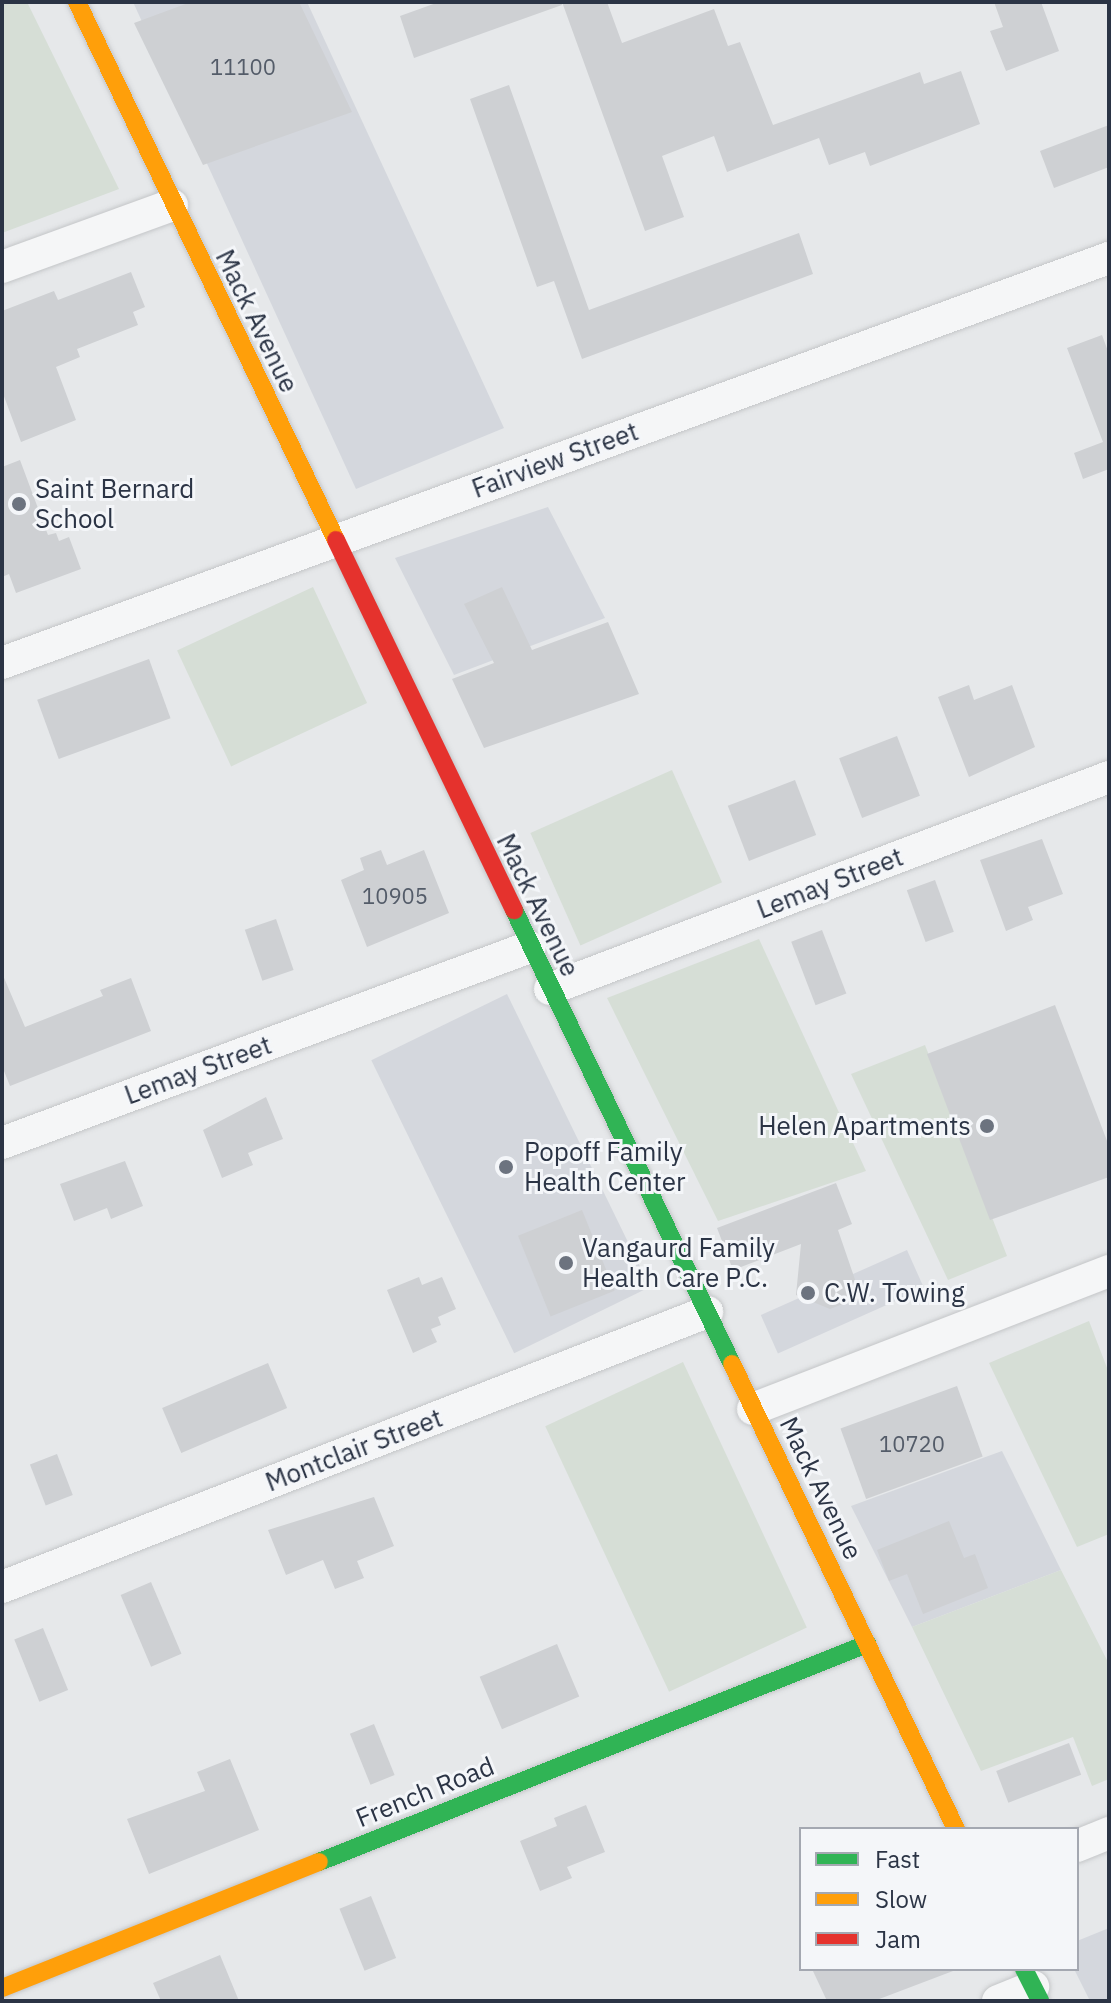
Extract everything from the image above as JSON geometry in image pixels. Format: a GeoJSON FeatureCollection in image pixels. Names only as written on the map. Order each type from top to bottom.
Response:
{"type":"FeatureCollection","features":[{"type":"Feature","properties":{"kind":"main road","name":"Mack Avenue"},"geometry":{"type":"LineString","coordinates":[[77,2],[333,540],[955,1827]]}},
{"type":"Feature","properties":{"kind":"main road","name":"French Road"},"geometry":{"type":"LineString","coordinates":[[2,1988],[867,1644]]}},
{"type":"Feature","properties":{"kind":"street"},"geometry":{"type":"LineString","coordinates":[[2,267],[172,205]]}},
{"type":"Feature","properties":{"kind":"street","name":"Fairview Street"},"geometry":{"type":"LineString","coordinates":[[2,663],[1109,258]]}},
{"type":"Feature","properties":{"kind":"street","name":"Lemay Street"},"geometry":{"type":"LineString","coordinates":[[550,989],[1109,777]]}},
{"type":"Feature","properties":{"kind":"street","name":"Lemay Street"},"geometry":{"type":"LineString","coordinates":[[2,1143],[530,947]]}},
{"type":"Feature","properties":{"kind":"street"},"geometry":{"type":"LineString","coordinates":[[753,1409],[1109,1271]]}},
{"type":"Feature","properties":{"kind":"street","name":"Montclair Street"},"geometry":{"type":"LineString","coordinates":[[2,1587],[707,1312]]}},
{"type":"Feature","properties":{"kind":"street"},"geometry":{"type":"LineString","coordinates":[[1079,1845],[1109,1833]]}},
{"type":"Feature","properties":{"kind":"street"},"geometry":{"type":"LineString","coordinates":[[998,2001],[1032,1986]]}},
{"type":"Feature","properties":{"kind":"shaded area"},"geometry":{"type":"Polygon","coordinates":[[[2,2],[27,2],[119,189],[2,233],[2,2]]]}},
{"type":"Feature","properties":{"kind":"shaded area"},"geometry":{"type":"Polygon","coordinates":[[[133,2],[307,2],[504,428],[356,489],[133,2]]]}},
{"type":"Feature","properties":{"kind":"shaded area"},"geometry":{"type":"Polygon","coordinates":[[[548,507],[605,618],[454,675],[395,558],[548,507]]]}},
{"type":"Feature","properties":{"kind":"shaded area"},"geometry":{"type":"Polygon","coordinates":[[[313,587],[367,703],[231,766],[177,650],[313,587]]]}},
{"type":"Feature","properties":{"kind":"shaded area"},"geometry":{"type":"Polygon","coordinates":[[[672,770],[722,882],[580,945],[530,833],[672,770]]]}},
{"type":"Feature","properties":{"kind":"shaded area"},"geometry":{"type":"Polygon","coordinates":[[[759,939],[866,1171],[718,1221],[607,998],[759,939]]]}},
{"type":"Feature","properties":{"kind":"shaded area","name":"Popoff Family Health Center"},"geometry":{"type":"Polygon","coordinates":[[[507,994],[650,1287],[514,1353],[371,1060],[507,994]]]}},
{"type":"Feature","properties":{"kind":"shaded area"},"geometry":{"type":"Polygon","coordinates":[[[925,1045],[1007,1256],[948,1280],[851,1074],[925,1045]]]}},
{"type":"Feature","properties":{"kind":"shaded area"},"geometry":{"type":"Polygon","coordinates":[[[907,1250],[924,1288],[778,1353],[761,1315],[907,1250]]]}},
{"type":"Feature","properties":{"kind":"shaded area"},"geometry":{"type":"Polygon","coordinates":[[[1089,1321],[1109,1373],[1109,1534],[1077,1547],[989,1363],[1089,1321]]]}},
{"type":"Feature","properties":{"kind":"shaded area"},"geometry":{"type":"Polygon","coordinates":[[[683,1362],[807,1628],[669,1692],[545,1426],[683,1362]]]}},
{"type":"Feature","properties":{"kind":"shaded area"},"geometry":{"type":"Polygon","coordinates":[[[1002,1451],[1061,1570],[912,1627],[851,1506],[1002,1451]]]}},
{"type":"Feature","properties":{"kind":"shaded area"},"geometry":{"type":"Polygon","coordinates":[[[1061,1570],[1109,1664],[1109,1779],[1092,1786],[1073,1737],[981,1771],[912,1627],[1061,1570]]]}},
{"type":"Feature","properties":{"kind":"shaded area"},"geometry":{"type":"Polygon","coordinates":[[[1109,1928],[1109,2001],[1090,2001],[1075,1971],[1079,1971],[1079,1940],[1109,1928]]]}},
{"type":"Feature","properties":{"kind":"building"},"geometry":{"type":"Polygon","coordinates":[[[191,2],[299,2],[352,112],[203,165],[134,23],[191,2]]]}},
{"type":"Feature","properties":{"kind":"building"},"geometry":{"type":"Polygon","coordinates":[[[439,2],[561,2],[562,5],[414,58],[400,16],[439,2]]]}},
{"type":"Feature","properties":{"kind":"building"},"geometry":{"type":"Polygon","coordinates":[[[562,2],[607,2],[622,43],[714,9],[728,46],[740,42],[773,125],[920,72],[924,84],[961,71],[980,124],[870,166],[865,152],[829,165],[819,138],[727,172],[714,136],[662,156],[684,217],[645,231],[562,2]]]}},
{"type":"Feature","properties":{"kind":"building"},"geometry":{"type":"Polygon","coordinates":[[[994,2],[1041,2],[1059,51],[1006,71],[990,31],[1003,27],[994,2]]]}},
{"type":"Feature","properties":{"kind":"building"},"geometry":{"type":"Polygon","coordinates":[[[509,85],[589,310],[799,233],[813,274],[582,359],[554,281],[537,287],[470,99],[509,85]]]}},
{"type":"Feature","properties":{"kind":"building"},"geometry":{"type":"Polygon","coordinates":[[[1109,125],[1109,167],[1054,188],[1040,151],[1109,125]]]}},
{"type":"Feature","properties":{"kind":"building"},"geometry":{"type":"Polygon","coordinates":[[[131,272],[145,307],[133,312],[138,325],[77,349],[80,357],[56,367],[76,420],[21,442],[2,391],[2,311],[54,291],[58,300],[131,272]]]}},
{"type":"Feature","properties":{"kind":"building"},"geometry":{"type":"Polygon","coordinates":[[[1102,335],[1109,354],[1109,469],[1083,479],[1074,453],[1103,442],[1067,348],[1102,335]]]}},
{"type":"Feature","properties":{"kind":"building","name":"Saint Bernard School"},"geometry":{"type":"Polygon","coordinates":[[[20,460],[48,535],[56,533],[59,541],[69,537],[81,569],[16,593],[9,574],[2,577],[2,467],[20,460]]]}},
{"type":"Feature","properties":{"kind":"building"},"geometry":{"type":"Polygon","coordinates":[[[502,587],[532,650],[608,622],[639,694],[484,748],[452,679],[494,663],[464,604],[502,587]]]}},
{"type":"Feature","properties":{"kind":"building"},"geometry":{"type":"Polygon","coordinates":[[[149,659],[171,718],[59,759],[37,700],[149,659]]]}},
{"type":"Feature","properties":{"kind":"building"},"geometry":{"type":"Polygon","coordinates":[[[969,685],[974,700],[1012,685],[1035,747],[969,777],[938,697],[969,685]]]}},
{"type":"Feature","properties":{"kind":"building"},"geometry":{"type":"Polygon","coordinates":[[[897,736],[920,796],[862,818],[839,758],[897,736]]]}},
{"type":"Feature","properties":{"kind":"building"},"geometry":{"type":"Polygon","coordinates":[[[795,780],[816,835],[749,861],[728,806],[795,780]]]}},
{"type":"Feature","properties":{"kind":"building"},"geometry":{"type":"Polygon","coordinates":[[[1042,839],[1063,894],[1028,907],[1033,920],[1006,931],[980,860],[1042,839]]]}},
{"type":"Feature","properties":{"kind":"building"},"geometry":{"type":"Polygon","coordinates":[[[381,850],[387,865],[424,850],[449,913],[367,947],[341,880],[364,870],[360,858],[381,850]]]}},
{"type":"Feature","properties":{"kind":"building"},"geometry":{"type":"Polygon","coordinates":[[[935,880],[954,932],[926,942],[907,890],[935,880]]]}},
{"type":"Feature","properties":{"kind":"building"},"geometry":{"type":"Polygon","coordinates":[[[276,919],[294,970],[262,981],[245,930],[276,919]]]}},
{"type":"Feature","properties":{"kind":"building"},"geometry":{"type":"Polygon","coordinates":[[[822,930],[846,993],[816,1005],[791,942],[822,930]]]}},
{"type":"Feature","properties":{"kind":"building"},"geometry":{"type":"Polygon","coordinates":[[[2,973],[25,1027],[103,996],[100,990],[131,978],[151,1031],[10,1086],[2,1066],[2,973]]]}},
{"type":"Feature","properties":{"kind":"building"},"geometry":{"type":"Polygon","coordinates":[[[1055,1005],[1109,1146],[1109,1177],[990,1220],[927,1054],[1055,1005]]]}},
{"type":"Feature","properties":{"kind":"building"},"geometry":{"type":"Polygon","coordinates":[[[266,1097],[283,1139],[248,1153],[253,1165],[222,1178],[203,1130],[266,1097]]]}},
{"type":"Feature","properties":{"kind":"building"},"geometry":{"type":"Polygon","coordinates":[[[125,1161],[143,1206],[111,1219],[107,1208],[74,1221],[60,1184],[125,1161]]]}},
{"type":"Feature","properties":{"kind":"building"},"geometry":{"type":"Polygon","coordinates":[[[836,1183],[852,1224],[838,1230],[861,1297],[830,1309],[796,1295],[801,1244],[733,1270],[717,1228],[836,1183]]]}},
{"type":"Feature","properties":{"kind":"building","name":"Vangaurd Family Health Care P.C."},"geometry":{"type":"Polygon","coordinates":[[[582,1210],[615,1291],[551,1317],[518,1236],[582,1210]]]}},
{"type":"Feature","properties":{"kind":"building"},"geometry":{"type":"Polygon","coordinates":[[[419,1277],[422,1285],[442,1277],[456,1309],[438,1317],[441,1325],[431,1329],[437,1342],[413,1353],[387,1290],[419,1277]]]}},
{"type":"Feature","properties":{"kind":"building"},"geometry":{"type":"Polygon","coordinates":[[[268,1363],[287,1408],[181,1453],[162,1408],[268,1363]]]}},
{"type":"Feature","properties":{"kind":"building"},"geometry":{"type":"Polygon","coordinates":[[[957,1386],[983,1456],[866,1499],[840,1428],[957,1386]]]}},
{"type":"Feature","properties":{"kind":"building"},"geometry":{"type":"Polygon","coordinates":[[[57,1454],[73,1495],[46,1505],[30,1464],[57,1454]]]}},
{"type":"Feature","properties":{"kind":"building"},"geometry":{"type":"Polygon","coordinates":[[[374,1497],[394,1546],[357,1561],[364,1578],[335,1589],[323,1560],[286,1575],[268,1530],[374,1497]]]}},
{"type":"Feature","properties":{"kind":"building"},"geometry":{"type":"Polygon","coordinates":[[[949,1521],[964,1558],[975,1554],[988,1588],[923,1614],[907,1574],[889,1581],[877,1550],[949,1521]]]}},
{"type":"Feature","properties":{"kind":"building"},"geometry":{"type":"Polygon","coordinates":[[[151,1582],[181,1654],[151,1667],[121,1595],[151,1582]]]}},
{"type":"Feature","properties":{"kind":"building"},"geometry":{"type":"Polygon","coordinates":[[[43,1628],[68,1690],[39,1702],[14,1640],[43,1628]]]}},
{"type":"Feature","properties":{"kind":"building"},"geometry":{"type":"Polygon","coordinates":[[[557,1644],[579,1696],[502,1729],[480,1677],[557,1644]]]}},
{"type":"Feature","properties":{"kind":"building"},"geometry":{"type":"Polygon","coordinates":[[[374,1724],[395,1775],[370,1785],[350,1734],[374,1724]]]}},
{"type":"Feature","properties":{"kind":"building"},"geometry":{"type":"Polygon","coordinates":[[[1069,1743],[1081,1775],[1008,1803],[996,1771],[1069,1743]]]}},
{"type":"Feature","properties":{"kind":"building"},"geometry":{"type":"Polygon","coordinates":[[[230,1759],[259,1830],[149,1874],[127,1819],[205,1791],[197,1772],[230,1759]]]}},
{"type":"Feature","properties":{"kind":"building"},"geometry":{"type":"Polygon","coordinates":[[[586,1805],[605,1852],[567,1867],[572,1878],[540,1891],[520,1841],[557,1826],[554,1818],[586,1805]]]}},
{"type":"Feature","properties":{"kind":"building"},"geometry":{"type":"Polygon","coordinates":[[[371,1896],[396,1958],[365,1971],[339,1909],[371,1896]]]}},
{"type":"Feature","properties":{"kind":"building"},"geometry":{"type":"Polygon","coordinates":[[[220,1955],[239,2001],[161,2001],[153,1983],[220,1955]]]}},
{"type":"Feature","properties":{"kind":"building"},"geometry":{"type":"Polygon","coordinates":[[[813,1971],[953,1971],[874,2001],[827,2001],[813,1971]]]}},
{"type":"Feature","properties":{"kind":"traffic: fast"},"geometry":{"type":"LineString","coordinates":[[514,910],[732,1364]]}},
{"type":"Feature","properties":{"kind":"traffic: fast"},"geometry":{"type":"LineString","coordinates":[[319,1862],[867,1644]]}},
{"type":"Feature","properties":{"kind":"traffic: fast"},"geometry":{"type":"LineString","coordinates":[[1025,1971],[1040,2001]]}},
{"type":"Feature","properties":{"kind":"traffic: slow"},"geometry":{"type":"LineString","coordinates":[[77,2],[336,540]]}},
{"type":"Feature","properties":{"kind":"traffic: slow"},"geometry":{"type":"LineString","coordinates":[[732,1364],[955,1827]]}},
{"type":"Feature","properties":{"kind":"traffic: slow"},"geometry":{"type":"LineString","coordinates":[[2,1988],[319,1862]]}},
{"type":"Feature","properties":{"kind":"traffic: jam"},"geometry":{"type":"LineString","coordinates":[[336,540],[514,910]]}},
{"type":"Feature","properties":{"kind":"place","name":"Saint Bernard School"},"geometry":{"type":"Point","coordinates":[19,504]}},
{"type":"Feature","properties":{"kind":"place","name":"Helen Apartments"},"geometry":{"type":"Point","coordinates":[987,1126]}},
{"type":"Feature","properties":{"kind":"place","name":"Popoff Family Health Center"},"geometry":{"type":"Point","coordinates":[506,1167]}},
{"type":"Feature","properties":{"kind":"place","name":"Vangaurd Family Health Care P.C."},"geometry":{"type":"Point","coordinates":[566,1263]}},
{"type":"Feature","properties":{"kind":"place","name":"C.W. Towing"},"geometry":{"type":"Point","coordinates":[808,1293]}}]}
